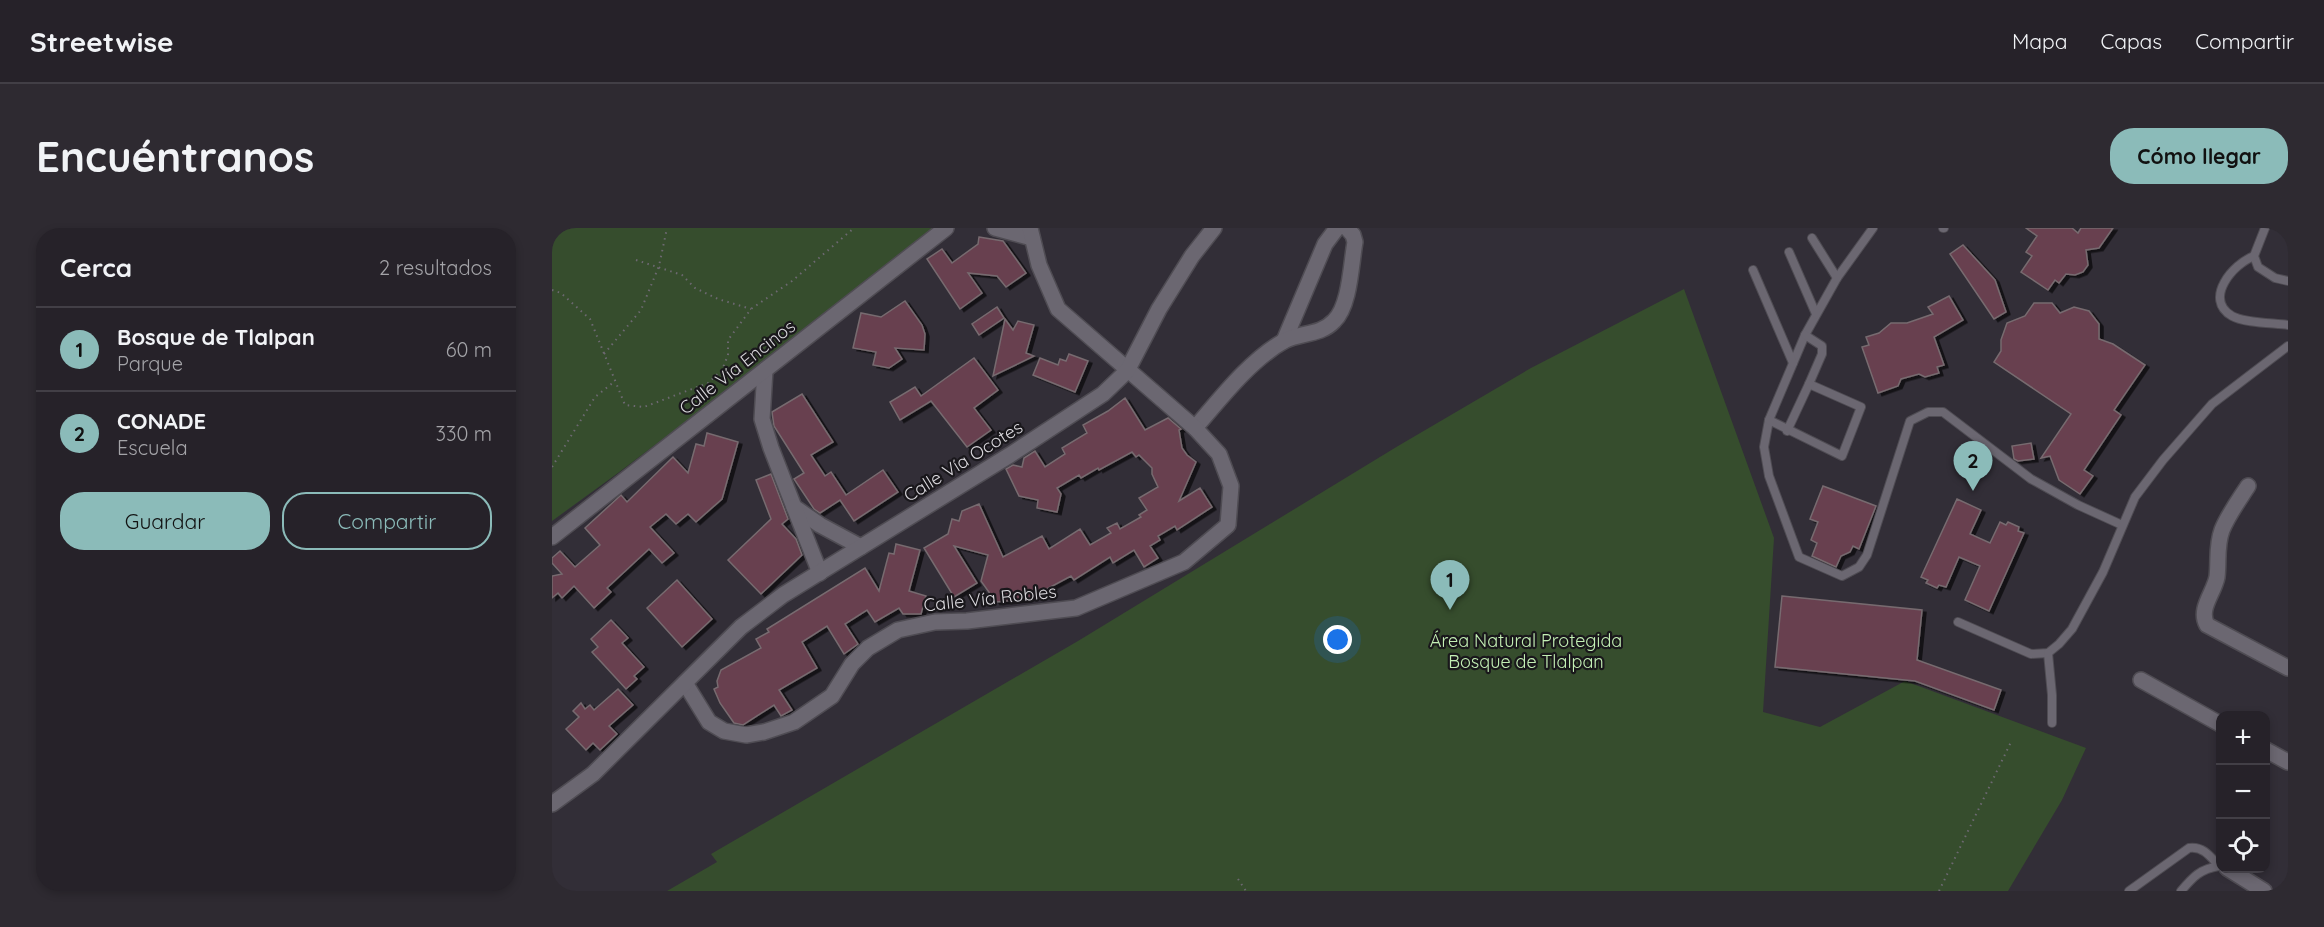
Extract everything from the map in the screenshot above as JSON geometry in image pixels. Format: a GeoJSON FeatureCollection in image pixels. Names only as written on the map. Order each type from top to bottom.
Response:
{"type":"FeatureCollection","features":[{"type":"Feature","properties":{"kind":"street","name":"Calle Vía Encinos"},"geometry":{"type":"LineString","coordinates":[[552,537],[946,228]]}},
{"type":"Feature","properties":{"kind":"street","name":"Calle Vía Robles"},"geometry":{"type":"LineString","coordinates":[[685,684],[710,722],[724,731],[746,735],[764,732],[794,722],[832,696],[852,664],[868,648],[898,630],[934,622],[968,621],[1076,608],[1184,562],[1228,525],[1231,486],[1218,454],[1195,428],[1058,309],[1039,265],[1031,233],[995,228]]}},
{"type":"Feature","properties":{"kind":"street","name":"Calle Vía Ocotes"},"geometry":{"type":"LineString","coordinates":[[685,684],[741,627],[783,595],[1020,449],[1102,394],[1127,371],[1159,309],[1192,256],[1214,228]]}},
{"type":"Feature","properties":{"kind":"street"},"geometry":{"type":"LineString","coordinates":[[1284,341],[1325,244],[1337,228]]}},
{"type":"Feature","properties":{"kind":"street"},"geometry":{"type":"LineString","coordinates":[[1195,428],[1242,374],[1284,341],[1322,330],[1335,321],[1344,307],[1355,242],[1347,228]]}},
{"type":"Feature","properties":{"kind":"street"},"geometry":{"type":"LineString","coordinates":[[765,370],[762,419],[820,573]]}},
{"type":"Feature","properties":{"kind":"street"},"geometry":{"type":"LineString","coordinates":[[2248,486],[2222,528],[2217,543],[2217,576],[2203,613],[2207,625],[2288,668]]}},
{"type":"Feature","properties":{"kind":"street"},"geometry":{"type":"LineString","coordinates":[[794,507],[861,548]]}},
{"type":"Feature","properties":{"kind":"street"},"geometry":{"type":"LineString","coordinates":[[2141,680],[2216,722]]}},
{"type":"Feature","properties":{"kind":"street"},"geometry":{"type":"LineString","coordinates":[[552,804],[593,774],[685,684]]}},
{"type":"Feature","properties":{"kind":"street"},"geometry":{"type":"LineString","coordinates":[[2270,753],[2288,762]]}},
{"type":"Feature","properties":{"kind":"street"},"geometry":{"type":"LineString","coordinates":[[2233,873],[2265,891]]}},
{"type":"Feature","properties":{"kind":"lane"},"geometry":{"type":"LineString","coordinates":[[1873,228],[1837,278],[1816,314],[1769,420],[1764,447],[1769,476],[1799,557],[1842,576],[1859,567],[1867,555],[1910,421],[1928,412],[1943,412],[2031,479],[2078,505],[2122,525]]}},
{"type":"Feature","properties":{"kind":"lane"},"geometry":{"type":"LineString","coordinates":[[2265,228],[2254,256],[2258,267],[2276,278],[2288,281]]}},
{"type":"Feature","properties":{"kind":"lane"},"geometry":{"type":"LineString","coordinates":[[1812,238],[1837,278]]}},
{"type":"Feature","properties":{"kind":"lane"},"geometry":{"type":"LineString","coordinates":[[1789,252],[1816,314]]}},
{"type":"Feature","properties":{"kind":"lane"},"geometry":{"type":"LineString","coordinates":[[2254,256],[2242,260],[2224,281],[2221,295],[2224,308],[2236,318],[2288,325]]}},
{"type":"Feature","properties":{"kind":"lane"},"geometry":{"type":"LineString","coordinates":[[1753,270],[1793,363]]}},
{"type":"Feature","properties":{"kind":"lane"},"geometry":{"type":"LineString","coordinates":[[1787,431],[1822,354],[1822,346],[1805,335]]}},
{"type":"Feature","properties":{"kind":"lane"},"geometry":{"type":"LineString","coordinates":[[1958,622],[2031,654],[2048,653],[2059,644],[2072,629],[2103,572],[2135,497],[2163,460],[2212,404],[2288,346]]}},
{"type":"Feature","properties":{"kind":"lane"},"geometry":{"type":"LineString","coordinates":[[1769,420],[1787,431],[1842,456],[1861,406],[1809,384]]}},
{"type":"Feature","properties":{"kind":"lane"},"geometry":{"type":"LineString","coordinates":[[2048,653],[2052,723]]}},
{"type":"Feature","properties":{"kind":"lane"},"geometry":{"type":"LineString","coordinates":[[2129,891],[2189,848],[2196,847],[2205,851],[2216,861]]}},
{"type":"Feature","properties":{"kind":"lane"},"geometry":{"type":"LineString","coordinates":[[2181,891],[2194,875],[2205,868],[2216,867]]}},
{"type":"Feature","properties":{"kind":"path"},"geometry":{"type":"LineString","coordinates":[[604,354],[641,310],[658,266],[667,228]]}},
{"type":"Feature","properties":{"kind":"path"},"geometry":{"type":"LineString","coordinates":[[552,290],[561,293],[590,320],[625,405],[644,407],[708,383],[722,370],[728,355],[728,340],[751,309],[792,281],[854,228]]}},
{"type":"Feature","properties":{"kind":"path"},"geometry":{"type":"LineString","coordinates":[[636,260],[682,275],[695,288],[703,292],[751,309]]}},
{"type":"Feature","properties":{"kind":"path"},"geometry":{"type":"LineString","coordinates":[[552,467],[594,397],[615,381]]}},
{"type":"Feature","properties":{"kind":"path"},"geometry":{"type":"LineString","coordinates":[[1939,891],[2011,742]]}},
{"type":"Feature","properties":{"kind":"path"},"geometry":{"type":"LineString","coordinates":[[1238,879],[1246,891]]}},
{"type":"Feature","properties":{"kind":"green space"},"geometry":{"type":"Polygon","coordinates":[[[552,228],[941,228],[552,521],[552,228]]]}},
{"type":"Feature","properties":{"kind":"green space","name":"Área Natural Protegida Bosque de Tlalpan"},"geometry":{"type":"Polygon","coordinates":[[[1684,289],[1774,538],[1763,712],[1820,727],[1905,681],[2086,748],[2062,800],[2008,891],[667,891],[717,862],[711,854],[1078,641],[1398,446],[1531,368],[1684,289]]]}},
{"type":"Feature","properties":{"kind":"building"},"geometry":{"type":"Polygon","coordinates":[[[2026,228],[2072,228],[2078,233],[2081,228],[2113,228],[2099,248],[2086,250],[2088,265],[2083,272],[2075,275],[2066,274],[2059,283],[2055,280],[2048,290],[2021,272],[2032,256],[2026,252],[2037,236],[2026,228]]]}},
{"type":"Feature","properties":{"kind":"building"},"geometry":{"type":"Polygon","coordinates":[[[979,237],[1003,241],[1026,273],[1006,287],[997,276],[968,273],[982,293],[960,309],[927,259],[942,249],[952,263],[978,244],[979,237]]]}},
{"type":"Feature","properties":{"kind":"building"},"geometry":{"type":"Polygon","coordinates":[[[1963,245],[1995,280],[2006,312],[1994,319],[1950,254],[1963,245]]]}},
{"type":"Feature","properties":{"kind":"building"},"geometry":{"type":"Polygon","coordinates":[[[1949,296],[1963,320],[1934,337],[1944,365],[1937,367],[1939,373],[1925,377],[1919,374],[1901,379],[1898,386],[1878,393],[1862,347],[1869,345],[1866,337],[1879,333],[1891,323],[1907,323],[1933,314],[1928,307],[1949,296]]]}},
{"type":"Feature","properties":{"kind":"building"},"geometry":{"type":"Polygon","coordinates":[[[905,301],[922,325],[925,334],[924,350],[895,348],[902,359],[889,368],[873,365],[876,352],[853,348],[861,313],[881,317],[905,301]]]}},
{"type":"Feature","properties":{"kind":"building"},"geometry":{"type":"Polygon","coordinates":[[[2034,303],[2052,303],[2060,313],[2074,307],[2089,311],[2099,324],[2099,339],[2113,344],[2145,365],[2114,410],[2121,415],[2084,470],[2093,476],[2080,494],[2059,480],[2050,456],[2041,458],[2071,414],[1994,362],[2001,351],[2001,340],[2007,323],[2025,316],[2034,303]]]}},
{"type":"Feature","properties":{"kind":"building"},"geometry":{"type":"Polygon","coordinates":[[[997,307],[1004,318],[979,335],[972,324],[997,307]]]}},
{"type":"Feature","properties":{"kind":"building"},"geometry":{"type":"Polygon","coordinates":[[[1005,319],[1013,330],[1018,321],[1034,325],[1026,353],[1034,356],[993,376],[1005,319]]]}},
{"type":"Feature","properties":{"kind":"building"},"geometry":{"type":"Polygon","coordinates":[[[1069,354],[1088,361],[1075,392],[1033,375],[1040,358],[1058,365],[1060,359],[1066,361],[1069,354]]]}},
{"type":"Feature","properties":{"kind":"building"},"geometry":{"type":"Polygon","coordinates":[[[974,358],[998,390],[974,408],[991,430],[967,447],[931,401],[900,420],[890,402],[915,387],[921,396],[974,358]]]}},
{"type":"Feature","properties":{"kind":"building"},"geometry":{"type":"Polygon","coordinates":[[[802,394],[833,442],[811,455],[825,476],[831,472],[846,495],[883,470],[898,492],[854,521],[840,500],[820,513],[814,509],[794,479],[804,473],[774,426],[772,412],[802,394]]]}},
{"type":"Feature","properties":{"kind":"building"},"geometry":{"type":"Polygon","coordinates":[[[1125,398],[1145,430],[1168,418],[1181,429],[1179,430],[1182,448],[1196,462],[1179,501],[1200,488],[1212,507],[1177,530],[1175,526],[1158,536],[1160,540],[1150,546],[1158,558],[1144,567],[1134,550],[1113,563],[1110,557],[1074,580],[1071,576],[1028,599],[996,602],[981,581],[988,555],[954,546],[977,583],[954,597],[924,548],[948,534],[952,519],[959,521],[962,511],[979,504],[1003,557],[1042,536],[1049,549],[1080,529],[1090,545],[1111,533],[1107,528],[1117,523],[1120,529],[1141,517],[1139,515],[1147,510],[1139,498],[1158,487],[1152,474],[1152,468],[1139,455],[1136,457],[1132,452],[1081,478],[1079,475],[1057,488],[1061,494],[1057,512],[1037,508],[1038,500],[1019,496],[1006,469],[1013,465],[1022,467],[1024,458],[1035,451],[1045,467],[1065,454],[1062,448],[1087,433],[1083,425],[1125,398]]]}},
{"type":"Feature","properties":{"kind":"building"},"geometry":{"type":"Polygon","coordinates":[[[707,433],[738,442],[722,499],[696,522],[688,514],[676,524],[666,514],[650,527],[674,553],[662,563],[649,549],[607,588],[611,592],[594,608],[574,586],[562,598],[558,593],[552,598],[552,576],[562,574],[552,563],[552,558],[560,551],[575,567],[600,545],[585,528],[621,495],[627,502],[673,457],[688,473],[696,444],[704,446],[707,433]]]}},
{"type":"Feature","properties":{"kind":"building"},"geometry":{"type":"Polygon","coordinates":[[[2031,443],[2034,459],[2018,461],[2014,459],[2012,446],[2031,443]]]}},
{"type":"Feature","properties":{"kind":"building"},"geometry":{"type":"Polygon","coordinates":[[[771,474],[788,519],[782,524],[796,539],[802,555],[761,594],[728,560],[771,519],[756,480],[771,474]]]}},
{"type":"Feature","properties":{"kind":"building"},"geometry":{"type":"Polygon","coordinates":[[[1823,486],[1876,506],[1859,549],[1853,546],[1850,552],[1841,556],[1836,567],[1812,556],[1817,543],[1811,540],[1818,522],[1810,519],[1823,486]]]}},
{"type":"Feature","properties":{"kind":"building"},"geometry":{"type":"Polygon","coordinates":[[[1957,499],[1981,510],[1970,534],[1990,543],[2000,522],[2006,525],[2008,522],[2019,527],[2018,531],[2024,533],[1989,611],[1965,600],[1980,566],[1959,557],[1946,587],[1939,585],[1937,588],[1926,583],[1928,580],[1921,577],[1957,499]]]}},
{"type":"Feature","properties":{"kind":"building"},"geometry":{"type":"Polygon","coordinates":[[[896,544],[920,550],[909,591],[926,596],[921,614],[903,614],[899,608],[875,622],[867,610],[845,624],[858,644],[844,654],[827,626],[802,642],[817,668],[779,690],[792,710],[781,716],[774,705],[743,725],[734,723],[720,703],[714,689],[718,687],[717,681],[721,670],[761,648],[756,639],[769,632],[767,629],[865,568],[879,591],[889,553],[894,554],[896,544]]]}},
{"type":"Feature","properties":{"kind":"building"},"geometry":{"type":"Polygon","coordinates":[[[677,580],[712,619],[682,647],[647,608],[677,580]]]}},
{"type":"Feature","properties":{"kind":"building"},"geometry":{"type":"Polygon","coordinates":[[[1782,596],[1922,610],[1917,660],[2001,690],[1994,710],[1915,681],[1775,667],[1782,596]]]}},
{"type":"Feature","properties":{"kind":"building"},"geometry":{"type":"Polygon","coordinates":[[[611,620],[628,638],[622,643],[644,667],[634,676],[637,679],[626,689],[592,652],[598,647],[591,639],[611,620]]]}},
{"type":"Feature","properties":{"kind":"building"},"geometry":{"type":"Polygon","coordinates":[[[618,689],[633,705],[609,726],[617,734],[600,750],[593,743],[586,750],[566,729],[579,717],[573,711],[581,703],[585,709],[590,705],[594,710],[618,689]]]}},
{"type":"Feature","properties":{"kind":"place","name":"CONADE"},"geometry":{"type":"Point","coordinates":[1973,491]}},
{"type":"Feature","properties":{"kind":"place","name":"Bosque de Tlalpan"},"geometry":{"type":"Point","coordinates":[1450,610]}}]}
